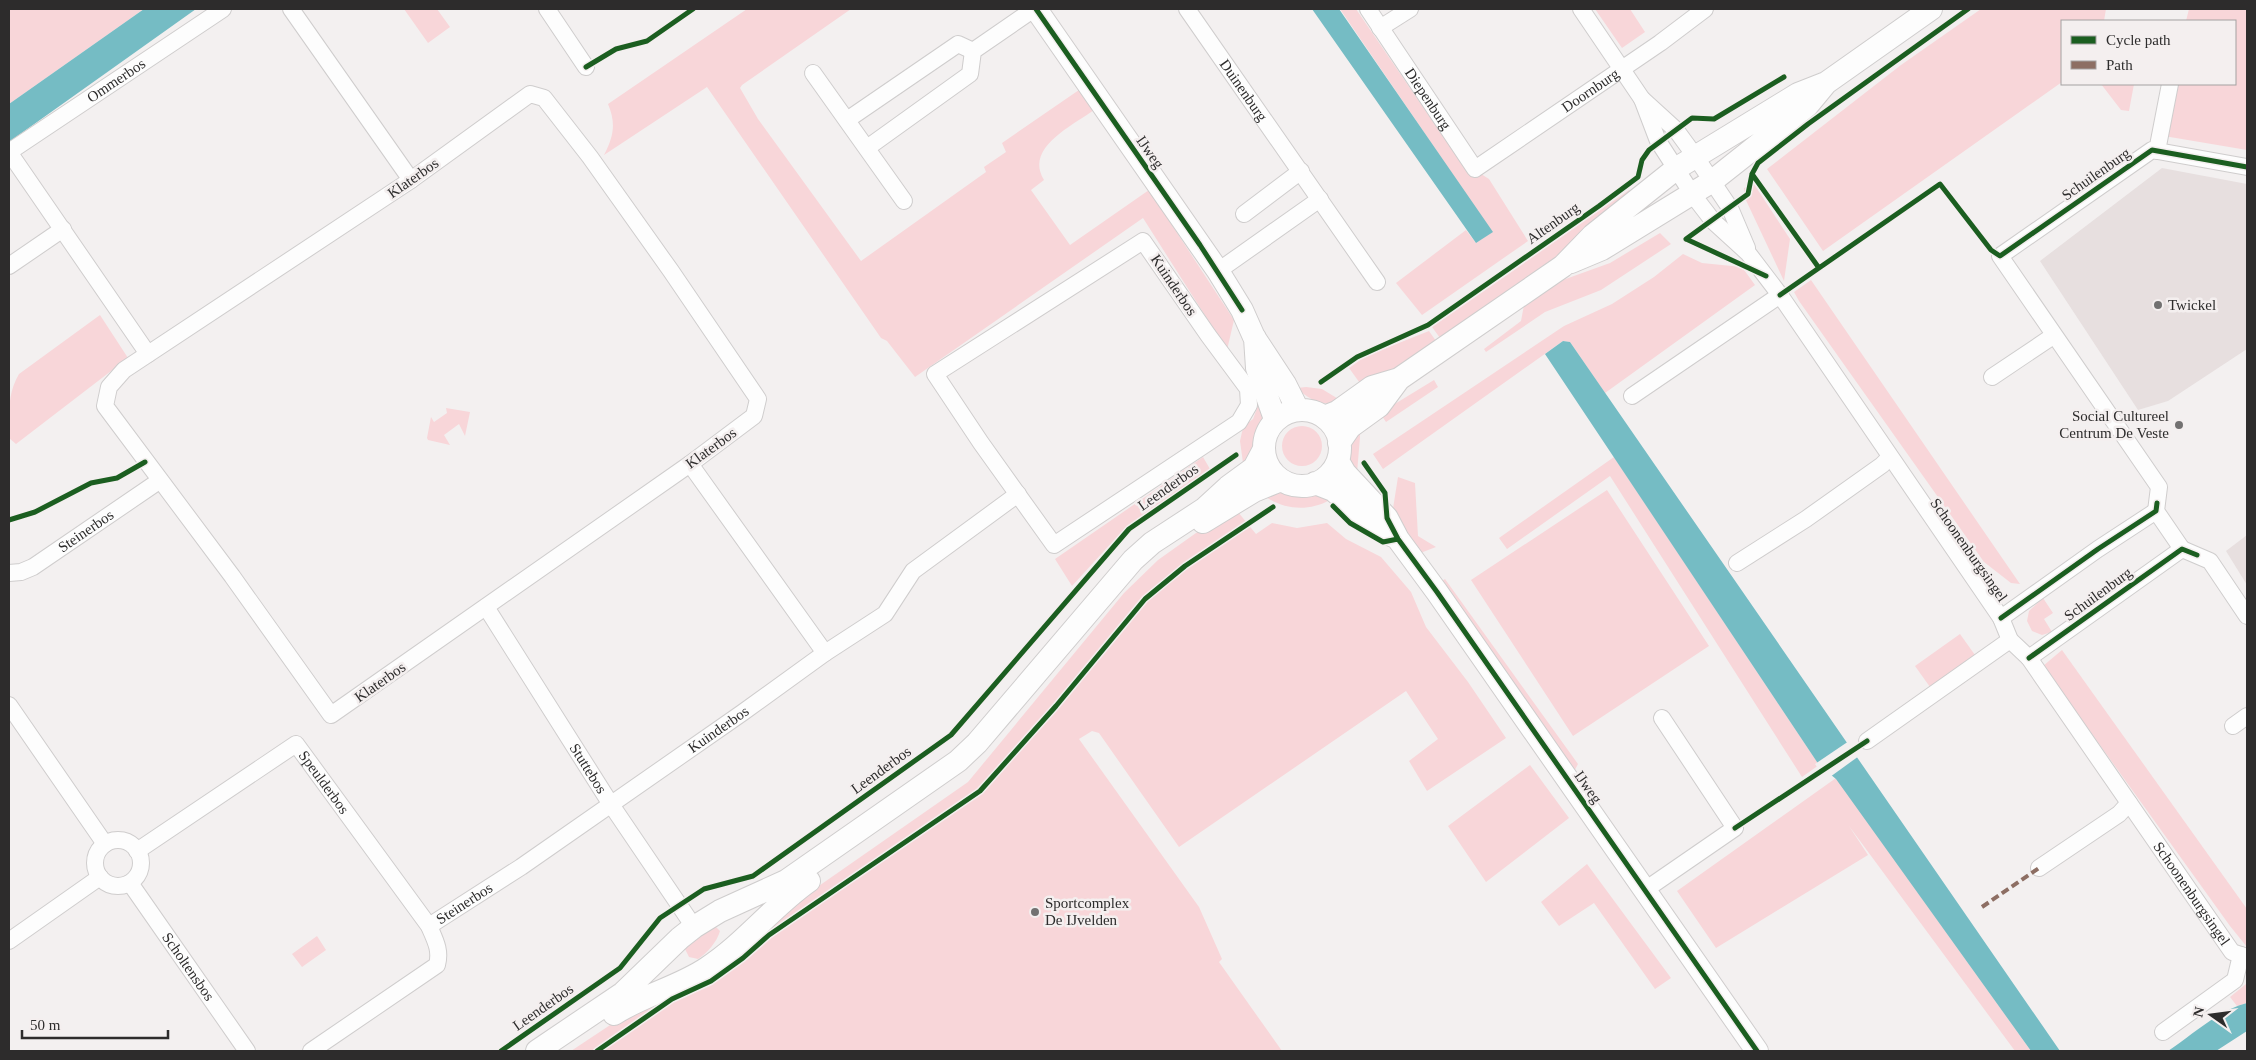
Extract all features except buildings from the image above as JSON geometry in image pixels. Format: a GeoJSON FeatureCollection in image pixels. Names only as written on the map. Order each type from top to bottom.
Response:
{"type":"FeatureCollection","features":[{"type":"Feature","properties":{"kind":"main road","name":"IJweg"},"geometry":{"type":"LineString","coordinates":[[1035,9],[1218,271],[1242,310],[1254,337],[1273,363],[1298,410]]}},
{"type":"Feature","properties":{"kind":"main road"},"geometry":{"type":"LineString","coordinates":[[1564,266],[1593,235],[1686,162],[1798,94],[1826,83],[1931,9]]}},
{"type":"Feature","properties":{"kind":"main road"},"geometry":{"type":"LineString","coordinates":[[1339,452],[1337,431],[1331,423],[1312,411],[1298,410],[1275,419],[1267,431],[1264,451],[1267,464],[1281,480],[1292,484],[1315,483],[1324,480],[1334,469],[1350,427],[1379,406],[1400,379],[1564,266],[1602,249],[1702,189],[1807,106],[1826,83]]}},
{"type":"Feature","properties":{"kind":"main road","name":"IJweg"},"geometry":{"type":"LineString","coordinates":[[1254,337],[1257,368],[1275,419]]}},
{"type":"Feature","properties":{"kind":"main road"},"geometry":{"type":"LineString","coordinates":[[1324,417],[1337,412],[1372,387],[1400,379]]}},
{"type":"Feature","properties":{"kind":"main road"},"geometry":{"type":"LineString","coordinates":[[537,1051],[623,993],[694,926],[720,911],[786,881],[958,761],[977,743],[1133,560],[1152,543],[1204,509],[1228,487],[1254,468],[1264,451]]}},
{"type":"Feature","properties":{"kind":"main road","name":"IJweg"},"geometry":{"type":"LineString","coordinates":[[1339,452],[1345,473],[1387,518],[1398,539],[1757,1051]]}},
{"type":"Feature","properties":{"kind":"main road"},"geometry":{"type":"LineString","coordinates":[[558,1051],[630,1004],[706,969],[735,946],[792,893],[957,776],[985,750],[1104,609],[1156,555],[1212,516],[1254,491],[1281,480]]}},
{"type":"Feature","properties":{"kind":"main road","name":"IJweg"},"geometry":{"type":"LineString","coordinates":[[1315,483],[1333,490],[1371,523],[1398,539]]}},
{"type":"Feature","properties":{"kind":"main road"},"geometry":{"type":"LineString","coordinates":[[720,911],[732,915],[736,923],[739,931],[735,946]]}},
{"type":"Feature","properties":{"kind":"main road"},"geometry":{"type":"LineString","coordinates":[[665,953],[666,963],[672,971],[678,975],[688,977]]}},
{"type":"Feature","properties":{"kind":"street","name":"Ommerbos"},"geometry":{"type":"LineString","coordinates":[[9,152],[223,9]]}},
{"type":"Feature","properties":{"kind":"street"},"geometry":{"type":"LineString","coordinates":[[291,9],[411,180]]}},
{"type":"Feature","properties":{"kind":"street"},"geometry":{"type":"LineString","coordinates":[[547,9],[586,67]]}},
{"type":"Feature","properties":{"kind":"street","name":"IJweg"},"geometry":{"type":"LineString","coordinates":[[973,52],[1035,9]]}},
{"type":"Feature","properties":{"kind":"street","name":"Duinenburg"},"geometry":{"type":"LineString","coordinates":[[1187,9],[1377,282]]}},
{"type":"Feature","properties":{"kind":"street","name":"Diepenburg"},"geometry":{"type":"LineString","coordinates":[[1368,9],[1475,169]]}},
{"type":"Feature","properties":{"kind":"street"},"geometry":{"type":"LineString","coordinates":[[1380,28],[1410,9]]}},
{"type":"Feature","properties":{"kind":"street","name":"Schoonenburgsingel"},"geometry":{"type":"LineString","coordinates":[[1582,9],[1642,99],[1676,130],[1686,162],[1702,189],[1713,221],[1748,253],[1780,295],[2001,618],[2010,640],[2029,658],[2228,948],[2232,952],[2244,956],[2235,980],[2163,1032]]}},
{"type":"Feature","properties":{"kind":"street","name":"Doornburg"},"geometry":{"type":"LineString","coordinates":[[1475,169],[1622,69],[1705,9]]}},
{"type":"Feature","properties":{"kind":"street"},"geometry":{"type":"LineString","coordinates":[[847,120],[958,44],[973,52],[970,74],[867,148]]}},
{"type":"Feature","properties":{"kind":"street"},"geometry":{"type":"LineString","coordinates":[[814,72],[904,201]]}},
{"type":"Feature","properties":{"kind":"street"},"geometry":{"type":"LineString","coordinates":[[2170,85],[2157,151],[2247,167]]}},
{"type":"Feature","properties":{"kind":"street","name":"Klaterbos"},"geometry":{"type":"LineString","coordinates":[[530,94],[544,98],[590,157],[758,399],[754,416],[690,464],[332,715],[232,576],[104,406],[109,387],[124,370],[411,180],[530,94]]}},
{"type":"Feature","properties":{"kind":"street","name":"Schuilenburg"},"geometry":{"type":"LineString","coordinates":[[2156,511],[2159,487],[2053,336],[2000,256],[2152,150],[2157,151]]}},
{"type":"Feature","properties":{"kind":"street"},"geometry":{"type":"LineString","coordinates":[[9,152],[148,354]]}},
{"type":"Feature","properties":{"kind":"street"},"geometry":{"type":"LineString","coordinates":[[1244,214],[1301,171]]}},
{"type":"Feature","properties":{"kind":"street"},"geometry":{"type":"LineString","coordinates":[[1218,271],[1320,199]]}},
{"type":"Feature","properties":{"kind":"street"},"geometry":{"type":"LineString","coordinates":[[9,266],[63,228]]}},
{"type":"Feature","properties":{"kind":"street","name":"Kuinderbos"},"geometry":{"type":"LineString","coordinates":[[1143,241],[1248,389],[1249,405],[1239,422],[1054,544],[1018,494],[935,374],[1143,241]]}},
{"type":"Feature","properties":{"kind":"street"},"geometry":{"type":"LineString","coordinates":[[1632,396],[1780,295]]}},
{"type":"Feature","properties":{"kind":"street"},"geometry":{"type":"LineString","coordinates":[[1992,377],[2053,336]]}},
{"type":"Feature","properties":{"kind":"street"},"geometry":{"type":"LineString","coordinates":[[1737,564],[1806,519],[1882,465],[1890,456]]}},
{"type":"Feature","properties":{"kind":"street"},"geometry":{"type":"LineString","coordinates":[[690,464],[825,652]]}},
{"type":"Feature","properties":{"kind":"street","name":"Steinerbos"},"geometry":{"type":"LineString","coordinates":[[9,573],[21,572],[32,566],[159,481]]}},
{"type":"Feature","properties":{"kind":"street","name":"Kuinderbos"},"geometry":{"type":"LineString","coordinates":[[610,803],[742,714],[825,652],[885,614],[913,571],[1018,494]]}},
{"type":"Feature","properties":{"kind":"street"},"geometry":{"type":"LineString","coordinates":[[2001,618],[2098,549],[2156,511],[2182,549],[2210,561],[2247,616]]}},
{"type":"Feature","properties":{"kind":"street","name":"Schuilenburg"},"geometry":{"type":"LineString","coordinates":[[2029,658],[2182,549]]}},
{"type":"Feature","properties":{"kind":"street","name":"Stuttebos"},"geometry":{"type":"LineString","coordinates":[[486,608],[610,803],[694,926]]}},
{"type":"Feature","properties":{"kind":"street"},"geometry":{"type":"LineString","coordinates":[[1867,741],[2010,640]]}},
{"type":"Feature","properties":{"kind":"street"},"geometry":{"type":"LineString","coordinates":[[9,705],[105,844]]}},
{"type":"Feature","properties":{"kind":"street"},"geometry":{"type":"LineString","coordinates":[[2233,726],[2247,716]]}},
{"type":"Feature","properties":{"kind":"street"},"geometry":{"type":"LineString","coordinates":[[1645,890],[1735,828],[1662,718]]}},
{"type":"Feature","properties":{"kind":"street","name":"Speulderbos"},"geometry":{"type":"LineString","coordinates":[[137,851],[296,744],[429,926]]}},
{"type":"Feature","properties":{"kind":"street","name":"Steinerbos"},"geometry":{"type":"LineString","coordinates":[[311,1051],[436,965],[440,956],[438,945],[429,926],[521,867],[610,803]]}},
{"type":"Feature","properties":{"kind":"street"},"geometry":{"type":"LineString","coordinates":[[2040,868],[2120,814],[2129,803]]}},
{"type":"Feature","properties":{"kind":"street"},"geometry":{"type":"LineString","coordinates":[[119,840],[133,845],[137,851],[141,865],[136,878],[130,883],[117,886],[111,885],[100,877],[95,863],[100,849],[105,844],[119,840]]}},
{"type":"Feature","properties":{"kind":"street"},"geometry":{"type":"LineString","coordinates":[[9,941],[100,877]]}},
{"type":"Feature","properties":{"kind":"street","name":"Scholtensbos"},"geometry":{"type":"LineString","coordinates":[[130,883],[246,1051]]}},
{"type":"Feature","properties":{"kind":"shaded area"},"geometry":{"type":"Polygon","coordinates":[[[9,9],[144,9],[9,104],[9,9]]]}},
{"type":"Feature","properties":{"kind":"shaded area"},"geometry":{"type":"Polygon","coordinates":[[[404,9],[437,9],[450,27],[428,43],[404,9]]]}},
{"type":"Feature","properties":{"kind":"shaded area"},"geometry":{"type":"Polygon","coordinates":[[[747,9],[851,9],[740,88],[758,119],[861,261],[986,172],[984,167],[1006,152],[1002,143],[1079,90],[1094,110],[1063,131],[1045,148],[1040,158],[1040,168],[1044,180],[1031,190],[1070,245],[1149,190],[1234,320],[1227,350],[1143,218],[915,377],[887,341],[881,338],[707,87],[604,155],[613,130],[608,104],[747,9]]]}},
{"type":"Feature","properties":{"kind":"shaded area"},"geometry":{"type":"Polygon","coordinates":[[[1340,9],[1356,9],[1459,160],[1489,179],[1528,241],[1422,315],[1396,283],[1466,230],[1476,243],[1492,232],[1340,9]]]}},
{"type":"Feature","properties":{"kind":"shaded area"},"geometry":{"type":"Polygon","coordinates":[[[1595,9],[1630,9],[1645,32],[1622,48],[1595,9]]]}},
{"type":"Feature","properties":{"kind":"shaded area"},"geometry":{"type":"Polygon","coordinates":[[[1981,9],[2106,9],[2104,20],[2061,20],[2061,83],[1823,251],[1767,169],[1901,65],[1981,9]]]}},
{"type":"Feature","properties":{"kind":"shaded area"},"geometry":{"type":"Polygon","coordinates":[[[2189,9],[2247,9],[2247,150],[2164,136],[2174,85],[2236,85],[2236,20],[2186,20],[2189,9]]]}},
{"type":"Feature","properties":{"kind":"shaded area"},"geometry":{"type":"Polygon","coordinates":[[[2102,85],[2134,85],[2129,111],[2121,110],[2102,85]]]}},
{"type":"Feature","properties":{"kind":"shaded area","name":"Twickel"},"geometry":{"type":"Polygon","coordinates":[[[2162,168],[2247,184],[2247,349],[2168,401],[2138,410],[2040,261],[2162,168]]]}},
{"type":"Feature","properties":{"kind":"shaded area"},"geometry":{"type":"Polygon","coordinates":[[[1754,184],[1790,239],[1784,281],[1744,196],[1744,188],[1754,184]]]}},
{"type":"Feature","properties":{"kind":"shaded area"},"geometry":{"type":"Polygon","coordinates":[[[1629,190],[1634,195],[1549,264],[1440,338],[1432,327],[1629,190]]]}},
{"type":"Feature","properties":{"kind":"shaded area"},"geometry":{"type":"Polygon","coordinates":[[[1660,233],[1671,244],[1601,290],[1545,312],[1486,352],[1484,349],[1521,321],[1524,305],[1560,281],[1610,263],[1660,233]]]}},
{"type":"Feature","properties":{"kind":"shaded area"},"geometry":{"type":"Polygon","coordinates":[[[1683,254],[1702,263],[1742,267],[1755,285],[1605,393],[1570,342],[1563,341],[1383,469],[1373,454],[1564,326],[1612,304],[1654,277],[1683,254]]]}},
{"type":"Feature","properties":{"kind":"shaded area"},"geometry":{"type":"Polygon","coordinates":[[[1811,280],[2020,584],[2011,583],[1984,562],[1799,301],[1794,292],[1811,280]]]}},
{"type":"Feature","properties":{"kind":"shaded area"},"geometry":{"type":"Polygon","coordinates":[[[100,315],[128,358],[16,444],[9,438],[9,413],[12,389],[19,374],[100,315]]]}},
{"type":"Feature","properties":{"kind":"shaded area"},"geometry":{"type":"Polygon","coordinates":[[[1429,331],[1436,341],[1400,366],[1362,386],[1349,368],[1366,356],[1429,331]]]}},
{"type":"Feature","properties":{"kind":"shaded area"},"geometry":{"type":"Polygon","coordinates":[[[1434,380],[1438,387],[1386,422],[1380,413],[1434,380]]]}},
{"type":"Feature","properties":{"kind":"shaded area"},"geometry":{"type":"Polygon","coordinates":[[[1297,388],[1322,389],[1340,400],[1328,403],[1317,402],[1297,388]]]}},
{"type":"Feature","properties":{"kind":"shaded area"},"geometry":{"type":"Polygon","coordinates":[[[1259,403],[1264,416],[1252,451],[1243,463],[1240,441],[1242,432],[1244,426],[1253,419],[1259,403]]]}},
{"type":"Feature","properties":{"kind":"shaded area"},"geometry":{"type":"Polygon","coordinates":[[[446,408],[470,412],[465,436],[459,424],[444,435],[450,445],[428,440],[427,438],[431,417],[434,422],[447,413],[446,408]]]}},
{"type":"Feature","properties":{"kind":"shaded area"},"geometry":{"type":"Polygon","coordinates":[[[1306,426],[1313,429],[1319,435],[1322,446],[1321,454],[1313,463],[1306,466],[1298,466],[1291,463],[1283,454],[1282,442],[1285,435],[1294,427],[1306,426]]]}},
{"type":"Feature","properties":{"kind":"shaded area"},"geometry":{"type":"Polygon","coordinates":[[[1360,432],[1357,473],[1351,461],[1350,452],[1360,432]]]}},
{"type":"Feature","properties":{"kind":"shaded area"},"geometry":{"type":"Polygon","coordinates":[[[1203,457],[1210,469],[1126,527],[1072,586],[1055,559],[1203,457]]]}},
{"type":"Feature","properties":{"kind":"shaded area"},"geometry":{"type":"Polygon","coordinates":[[[1614,457],[1819,765],[1802,777],[1610,476],[1507,549],[1499,538],[1614,457]]]}},
{"type":"Feature","properties":{"kind":"shaded area"},"geometry":{"type":"Polygon","coordinates":[[[1398,477],[1415,483],[1418,536],[1436,547],[1415,555],[1391,521],[1398,477]]]}},
{"type":"Feature","properties":{"kind":"shaded area"},"geometry":{"type":"Polygon","coordinates":[[[1607,490],[1709,646],[1573,736],[1471,580],[1607,490]]]}},
{"type":"Feature","properties":{"kind":"shaded area"},"geometry":{"type":"Polygon","coordinates":[[[1280,491],[1318,496],[1330,500],[1322,504],[1296,508],[1279,504],[1263,495],[1280,491]]]}},
{"type":"Feature","properties":{"kind":"shaded area"},"geometry":{"type":"Polygon","coordinates":[[[1238,512],[1256,534],[1272,523],[1297,528],[1327,523],[1346,539],[1381,557],[1411,592],[1426,627],[1468,682],[1506,738],[1427,791],[1409,761],[1438,739],[1406,691],[1179,847],[1099,733],[1092,731],[1079,739],[1199,907],[1222,959],[1219,962],[1282,1051],[571,1051],[803,897],[968,782],[1124,593],[1158,560],[1196,533],[1238,512]]]}},
{"type":"Feature","properties":{"kind":"shaded area"},"geometry":{"type":"Polygon","coordinates":[[[2247,535],[2247,585],[2226,551],[2247,535]]]}},
{"type":"Feature","properties":{"kind":"shaded area"},"geometry":{"type":"Polygon","coordinates":[[[1445,579],[1578,764],[1570,779],[1435,586],[1445,579]]]}},
{"type":"Feature","properties":{"kind":"shaded area"},"geometry":{"type":"Polygon","coordinates":[[[2043,598],[2053,613],[2044,619],[2052,632],[2042,635],[2032,631],[2027,621],[2029,611],[2043,598]]]}},
{"type":"Feature","properties":{"kind":"shaded area"},"geometry":{"type":"Polygon","coordinates":[[[1960,634],[1975,655],[1930,687],[1915,666],[1960,634]]]}},
{"type":"Feature","properties":{"kind":"shaded area"},"geometry":{"type":"Polygon","coordinates":[[[2062,650],[2247,909],[2247,947],[2043,666],[2062,650]]]}},
{"type":"Feature","properties":{"kind":"shaded area"},"geometry":{"type":"Polygon","coordinates":[[[1530,765],[1569,818],[1486,882],[1448,826],[1530,765]]]}},
{"type":"Feature","properties":{"kind":"shaded area"},"geometry":{"type":"Polygon","coordinates":[[[1836,778],[2031,1051],[2015,1051],[1849,826],[1868,855],[1716,948],[1677,891],[1836,778]]]}},
{"type":"Feature","properties":{"kind":"shaded area"},"geometry":{"type":"Polygon","coordinates":[[[1587,864],[1671,978],[1655,989],[1594,903],[1559,926],[1541,902],[1587,864]]]}},
{"type":"Feature","properties":{"kind":"shaded area"},"geometry":{"type":"Polygon","coordinates":[[[715,926],[720,931],[711,947],[698,959],[689,957],[684,947],[715,926]]]}},
{"type":"Feature","properties":{"kind":"shaded area"},"geometry":{"type":"Polygon","coordinates":[[[317,936],[326,950],[302,967],[292,954],[317,936]]]}},
{"type":"Feature","properties":{"kind":"shaded area"},"geometry":{"type":"Polygon","coordinates":[[[2247,970],[2247,1003],[2237,1006],[2230,997],[2246,984],[2247,970]]]}},
{"type":"Feature","properties":{"kind":"water"},"geometry":{"type":"Polygon","coordinates":[[[144,9],[196,9],[9,142],[9,104],[144,9]]]}},
{"type":"Feature","properties":{"kind":"water"},"geometry":{"type":"Polygon","coordinates":[[[1312,9],[1339,9],[1493,232],[1476,243],[1312,9]]]}},
{"type":"Feature","properties":{"kind":"water"},"geometry":{"type":"Polygon","coordinates":[[[1563,341],[1570,342],[2060,1051],[2031,1051],[1836,779],[1819,765],[1545,354],[1563,341]]]}},
{"type":"Feature","properties":{"kind":"water"},"geometry":{"type":"Polygon","coordinates":[[[2247,1003],[2247,1031],[2216,1051],[2168,1051],[2216,1017],[2247,1003]]]}},
{"type":"Feature","properties":{"kind":"pier"},"geometry":{"type":"Polygon","coordinates":[[[1849,741],[1859,756],[1830,777],[1817,767],[1815,764],[1849,741]]]}},
{"type":"Feature","properties":{"kind":"marked path"},"geometry":{"type":"LineString","coordinates":[[1982,907],[2039,868]]}},
{"type":"Feature","properties":{"kind":"cycle path"},"geometry":{"type":"LineString","coordinates":[[586,67],[616,49],[647,41],[693,9]]}},
{"type":"Feature","properties":{"kind":"cycle path"},"geometry":{"type":"LineString","coordinates":[[1036,9],[1200,245],[1242,310]]}},
{"type":"Feature","properties":{"kind":"cycle path"},"geometry":{"type":"LineString","coordinates":[[1686,239],[1748,194],[1752,174],[1758,163],[1808,124],[1968,9]]}},
{"type":"Feature","properties":{"kind":"cycle path","name":"Altenburg"},"geometry":{"type":"LineString","coordinates":[[1321,382],[1357,357],[1428,325],[1599,206],[1638,177],[1642,160],[1649,150],[1692,118],[1714,119],[1784,77]]}},
{"type":"Feature","properties":{"kind":"cycle path"},"geometry":{"type":"LineString","coordinates":[[1780,295],[1940,184],[1991,250],[2000,256],[2152,150],[2247,167]]}},
{"type":"Feature","properties":{"kind":"cycle path"},"geometry":{"type":"LineString","coordinates":[[1752,174],[1819,268]]}},
{"type":"Feature","properties":{"kind":"cycle path"},"geometry":{"type":"LineString","coordinates":[[1686,239],[1766,276]]}},
{"type":"Feature","properties":{"kind":"cycle path","name":"Leenderbos"},"geometry":{"type":"LineString","coordinates":[[501,1051],[620,968],[660,918],[704,889],[753,876],[951,735],[1129,529],[1236,455]]}},
{"type":"Feature","properties":{"kind":"cycle path"},"geometry":{"type":"LineString","coordinates":[[9,520],[35,512],[91,483],[117,478],[145,462]]}},
{"type":"Feature","properties":{"kind":"cycle path"},"geometry":{"type":"LineString","coordinates":[[1364,463],[1385,493],[1387,518],[1398,539],[1437,592],[1757,1051]]}},
{"type":"Feature","properties":{"kind":"cycle path"},"geometry":{"type":"LineString","coordinates":[[2001,618],[2098,549],[2156,511],[2157,503]]}},
{"type":"Feature","properties":{"kind":"cycle path"},"geometry":{"type":"LineString","coordinates":[[1333,506],[1350,523],[1383,542],[1398,539]]}},
{"type":"Feature","properties":{"kind":"cycle path"},"geometry":{"type":"LineString","coordinates":[[597,1051],[672,999],[711,981],[743,958],[769,935],[980,791],[1056,706],[1145,599],[1185,566],[1273,507]]}},
{"type":"Feature","properties":{"kind":"cycle path"},"geometry":{"type":"LineString","coordinates":[[2029,658],[2182,549],[2197,555]]}},
{"type":"Feature","properties":{"kind":"cycle path"},"geometry":{"type":"LineString","coordinates":[[1735,828],[1867,741]]}},
{"type":"Feature","properties":{"kind":"place","name":"Twickel"},"geometry":{"type":"Point","coordinates":[2158,305]}},
{"type":"Feature","properties":{"kind":"place","name":"Social Cultureel Centrum De Veste"},"geometry":{"type":"Point","coordinates":[2179,425]}},
{"type":"Feature","properties":{"kind":"place","name":"Sportcomplex De IJvelden"},"geometry":{"type":"Point","coordinates":[1035,912]}}]}
